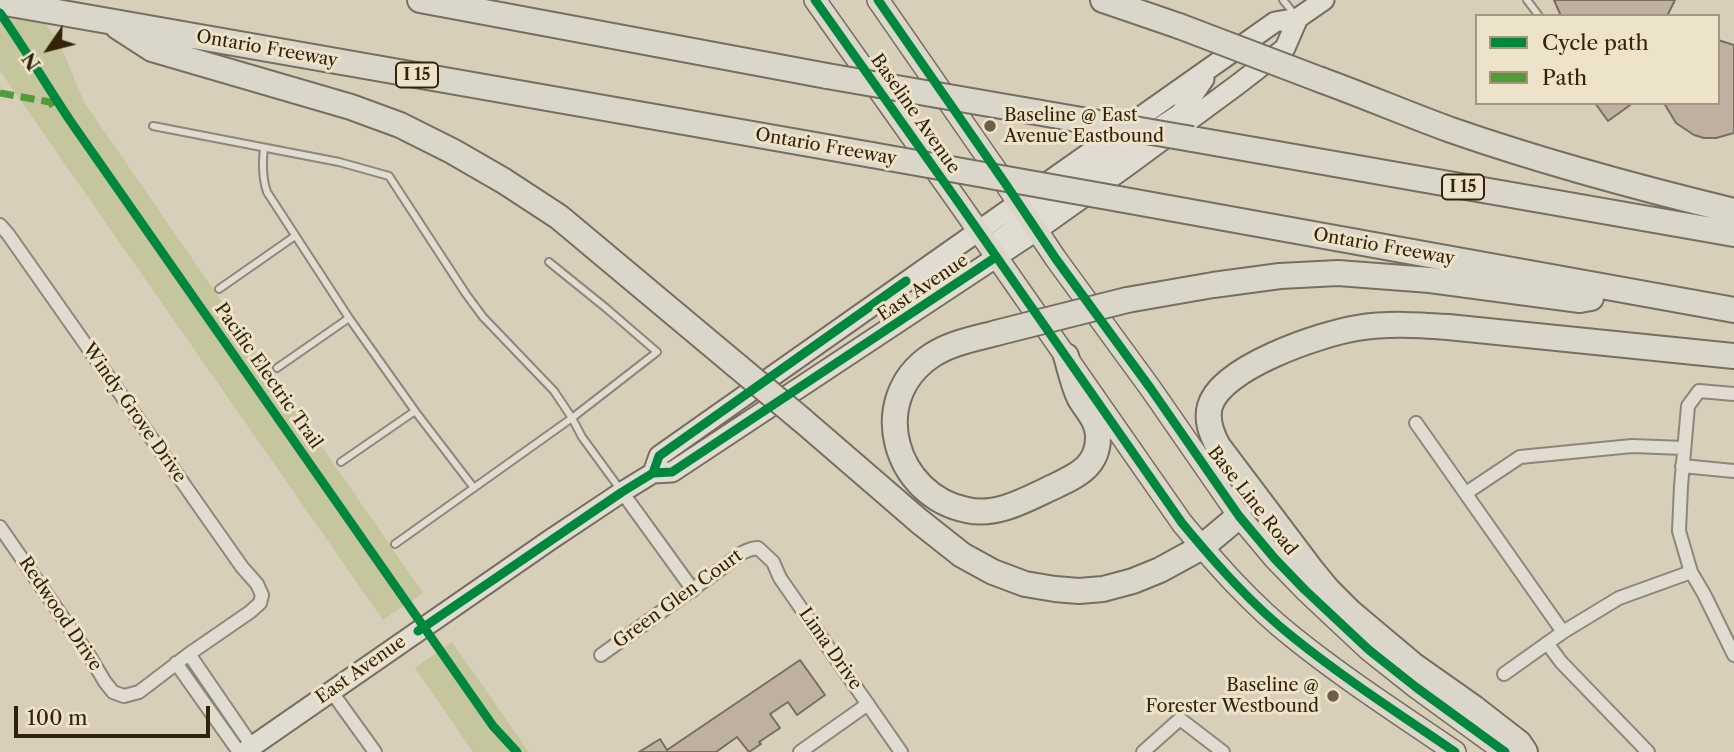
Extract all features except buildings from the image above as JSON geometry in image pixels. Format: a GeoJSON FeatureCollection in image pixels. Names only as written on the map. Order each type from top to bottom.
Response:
{"type":"FeatureCollection","features":[{"type":"Feature","properties":{"kind":"highway","name":"I 15"},"geometry":{"type":"LineString","coordinates":[[420,0],[827,76],[1734,234]]}},
{"type":"Feature","properties":{"kind":"highway"},"geometry":{"type":"LineString","coordinates":[[1103,0],[1180,26],[1451,130],[1666,194],[1734,211]]}},
{"type":"Feature","properties":{"kind":"highway","name":"Ontario Freeway"},"geometry":{"type":"LineString","coordinates":[[0,2],[1734,310]]}},
{"type":"Feature","properties":{"kind":"highway"},"geometry":{"type":"LineString","coordinates":[[108,21],[152,49],[351,107],[400,125],[504,181],[559,217],[962,555],[993,572],[1025,584],[1055,589],[1103,589],[1160,570],[1202,547],[1239,516]]}},
{"type":"Feature","properties":{"kind":"highway"},"geometry":{"type":"LineString","coordinates":[[1066,356],[1079,397],[1094,418],[1098,431],[1096,449],[1087,467],[1074,477],[1025,500],[1006,507],[981,511],[968,511],[951,505],[936,498],[917,482],[902,459],[895,438],[897,402],[906,382],[930,356],[948,346],[996,333],[1127,300],[1280,276],[1338,273],[1430,279],[1580,300],[1626,292]]}},
{"type":"Feature","properties":{"kind":"highway"},"geometry":{"type":"LineString","coordinates":[[1524,752],[1519,743],[1386,644],[1328,590],[1260,504],[1212,436],[1208,421],[1213,398],[1247,369],[1298,344],[1329,334],[1387,325],[1472,329],[1734,356]]}},
{"type":"Feature","properties":{"kind":"main road","name":"Baseline Avenue"},"geometry":{"type":"LineString","coordinates":[[815,0],[988,245]]}},
{"type":"Feature","properties":{"kind":"main road","name":"Baseline Avenue"},"geometry":{"type":"LineString","coordinates":[[878,0],[1027,217]]}},
{"type":"Feature","properties":{"kind":"main road","name":"East Avenue"},"geometry":{"type":"LineString","coordinates":[[245,750],[622,492],[653,473],[672,472],[1027,217],[1213,67],[1275,22],[1298,18],[1324,0]]}},
{"type":"Feature","properties":{"kind":"main road","name":"East Avenue"},"geometry":{"type":"LineString","coordinates":[[653,473],[659,456],[988,245],[1027,217],[1237,85],[1285,48],[1298,18]]}},
{"type":"Feature","properties":{"kind":"main road","name":"Base Line Road"},"geometry":{"type":"LineString","coordinates":[[1027,217],[1239,516],[1275,559],[1353,636],[1395,671],[1505,752]]}},
{"type":"Feature","properties":{"kind":"main road"},"geometry":{"type":"LineString","coordinates":[[988,245],[1182,523],[1202,547],[1250,598],[1292,637],[1455,752]]}},
{"type":"Feature","properties":{"kind":"street","name":"Windy Grove Drive"},"geometry":{"type":"LineString","coordinates":[[0,225],[242,567],[257,584],[262,595],[260,603],[250,612],[189,654]]}},
{"type":"Feature","properties":{"kind":"street"},"geometry":{"type":"LineString","coordinates":[[1734,394],[1699,391],[1688,406],[1679,531],[1691,572],[1734,655]]}},
{"type":"Feature","properties":{"kind":"street"},"geometry":{"type":"LineString","coordinates":[[1416,423],[1563,632]]}},
{"type":"Feature","properties":{"kind":"street"},"geometry":{"type":"LineString","coordinates":[[1466,493],[1520,457],[1632,446],[1684,448]]}},
{"type":"Feature","properties":{"kind":"street"},"geometry":{"type":"LineString","coordinates":[[1682,466],[1734,471]]}},
{"type":"Feature","properties":{"kind":"street"},"geometry":{"type":"LineString","coordinates":[[622,492],[693,590]]}},
{"type":"Feature","properties":{"kind":"street","name":"Redwood Drive"},"geometry":{"type":"LineString","coordinates":[[0,527],[113,692],[124,696],[139,692],[176,663]]}},
{"type":"Feature","properties":{"kind":"street","name":"Green Glen Court"},"geometry":{"type":"LineString","coordinates":[[601,654],[741,553],[758,548]]}},
{"type":"Feature","properties":{"kind":"street","name":"Lima Drive"},"geometry":{"type":"LineString","coordinates":[[758,548],[773,562],[780,578],[901,752]]}},
{"type":"Feature","properties":{"kind":"street"},"geometry":{"type":"LineString","coordinates":[[1504,674],[1563,632],[1619,598],[1691,572]]}},
{"type":"Feature","properties":{"kind":"street"},"geometry":{"type":"LineString","coordinates":[[1547,643],[1561,662],[1648,752]]}},
{"type":"Feature","properties":{"kind":"street"},"geometry":{"type":"LineString","coordinates":[[189,654],[245,750],[176,663],[189,654]]}},
{"type":"Feature","properties":{"kind":"street"},"geometry":{"type":"LineString","coordinates":[[331,691],[374,752]]}},
{"type":"Feature","properties":{"kind":"street"},"geometry":{"type":"LineString","coordinates":[[800,752],[868,704]]}},
{"type":"Feature","properties":{"kind":"street"},"geometry":{"type":"LineString","coordinates":[[1143,752],[1180,719],[1223,752]]}},
{"type":"Feature","properties":{"kind":"lane"},"geometry":{"type":"LineString","coordinates":[[1283,0],[1298,18]]}},
{"type":"Feature","properties":{"kind":"lane"},"geometry":{"type":"LineString","coordinates":[[153,126],[339,162],[389,176],[483,317],[554,391],[582,437],[622,492]]}},
{"type":"Feature","properties":{"kind":"lane"},"geometry":{"type":"LineString","coordinates":[[264,148],[263,181],[267,192],[349,318],[474,488]]}},
{"type":"Feature","properties":{"kind":"lane"},"geometry":{"type":"LineString","coordinates":[[219,289],[295,236]]}},
{"type":"Feature","properties":{"kind":"lane"},"geometry":{"type":"LineString","coordinates":[[395,544],[572,418],[657,352],[549,262]]}},
{"type":"Feature","properties":{"kind":"lane"},"geometry":{"type":"LineString","coordinates":[[277,368],[349,318]]}},
{"type":"Feature","properties":{"kind":"lane"},"geometry":{"type":"LineString","coordinates":[[341,462],[415,411]]}},
{"type":"Feature","properties":{"kind":"green space"},"geometry":{"type":"Polygon","coordinates":[[[0,0],[28,0],[59,42],[84,102],[423,593],[383,620],[0,71],[0,0]]]}},
{"type":"Feature","properties":{"kind":"green space"},"geometry":{"type":"Polygon","coordinates":[[[452,642],[529,752],[473,752],[415,668],[452,642]]]}},
{"type":"Feature","properties":{"kind":"marked path"},"geometry":{"type":"LineString","coordinates":[[0,93],[50,102],[57,112]]}},
{"type":"Feature","properties":{"kind":"cycle path"},"geometry":{"type":"LineString","coordinates":[[815,0],[1182,523],[1221,569],[1294,638],[1455,752]]}},
{"type":"Feature","properties":{"kind":"cycle path"},"geometry":{"type":"LineString","coordinates":[[878,0],[1056,259],[1239,516],[1305,590],[1369,650],[1505,752]]}},
{"type":"Feature","properties":{"kind":"cycle path","name":"Pacific Electric Trail"},"geometry":{"type":"LineString","coordinates":[[0,13],[71,122],[493,726],[517,752]]}},
{"type":"Feature","properties":{"kind":"cycle path"},"geometry":{"type":"LineString","coordinates":[[418,631],[622,492],[653,473],[672,472],[996,257]]}},
{"type":"Feature","properties":{"kind":"cycle path"},"geometry":{"type":"LineString","coordinates":[[653,473],[659,456],[906,281]]}},
{"type":"Feature","properties":{"kind":"place","name":"Baseline @ East Avenue Eastbound"},"geometry":{"type":"Point","coordinates":[990,126]}},
{"type":"Feature","properties":{"kind":"place","name":"Baseline @ Forester Westbound"},"geometry":{"type":"Point","coordinates":[1333,696]}}]}
